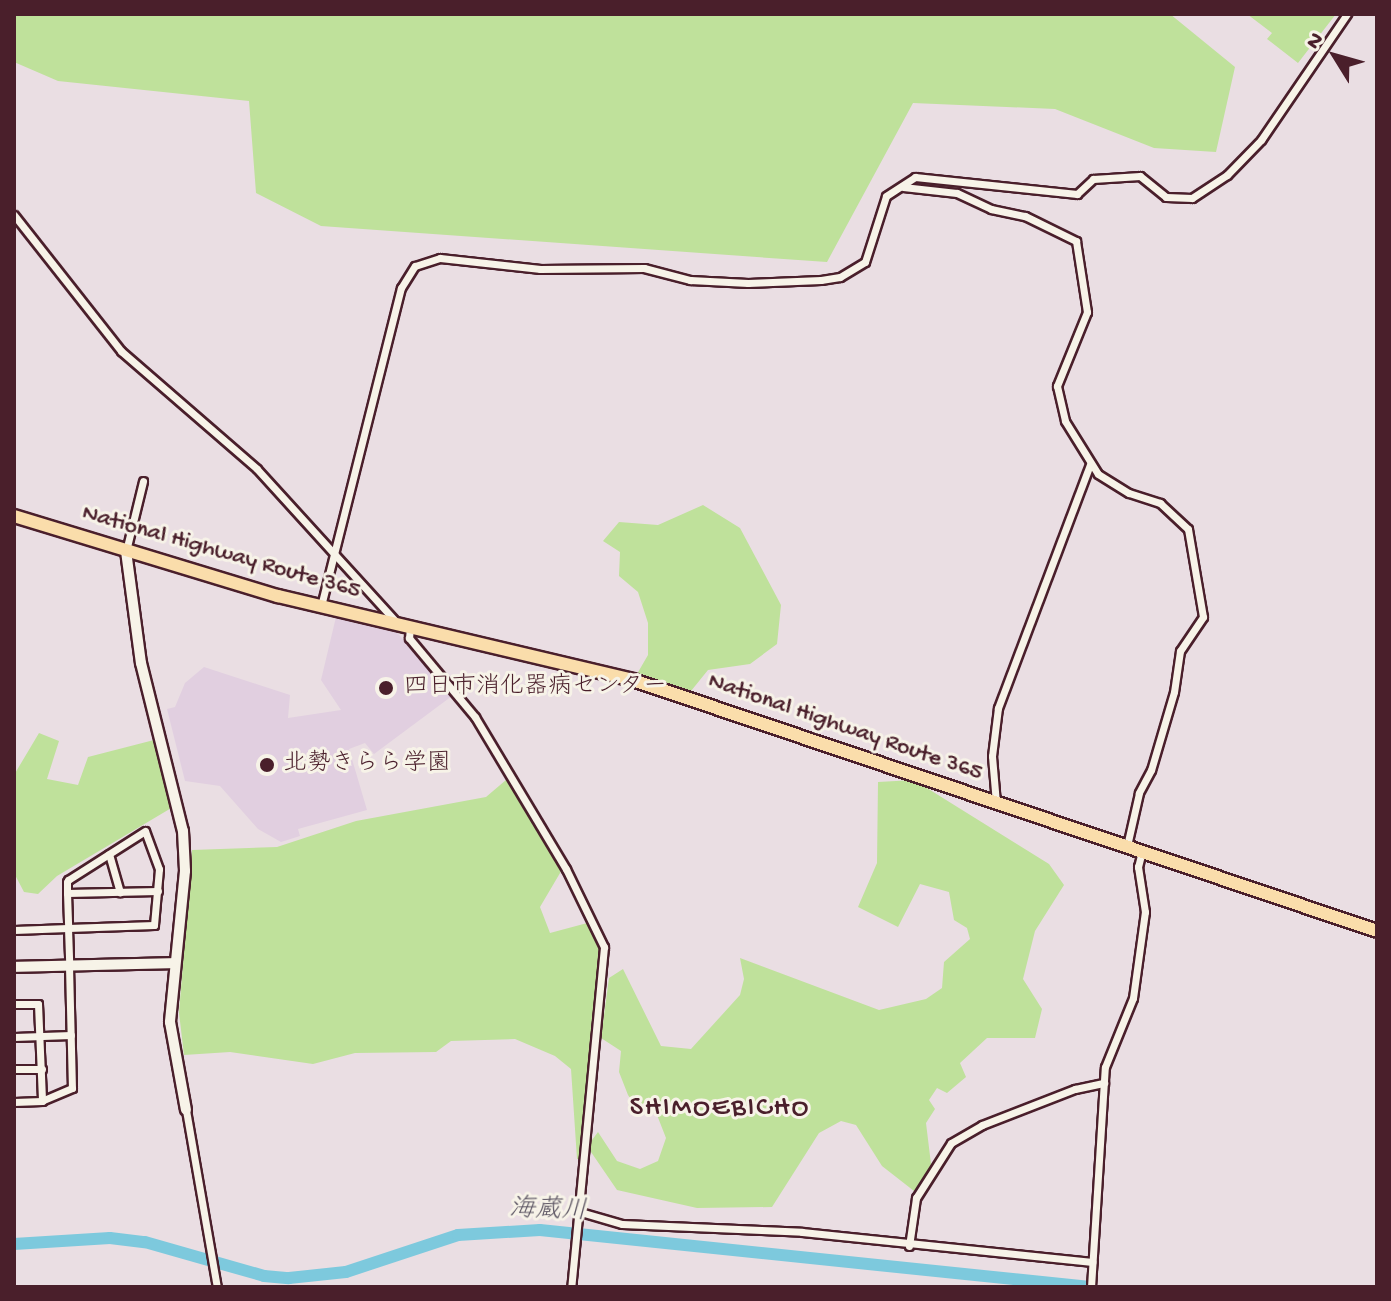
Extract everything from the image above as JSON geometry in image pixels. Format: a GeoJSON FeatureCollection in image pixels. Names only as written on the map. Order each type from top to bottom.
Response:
{"type":"FeatureCollection","features":[{"type":"Feature","properties":{"kind":"highway","name":"National Highway Route 365"},"geometry":{"type":"LineString","coordinates":[[14,516],[321,606],[633,680],[1371,929]]}},
{"type":"Feature","properties":{"kind":"street"},"geometry":{"type":"LineString","coordinates":[[321,606],[401,288],[415,266],[440,258],[540,269],[644,268],[690,280],[748,283],[821,280],[840,277],[865,262],[883,202],[915,177],[1077,194],[1093,179],[1140,176],[1166,197],[1192,198],[1227,175],[1261,140],[1347,14]]}},
{"type":"Feature","properties":{"kind":"street"},"geometry":{"type":"LineString","coordinates":[[903,187],[957,193],[991,209],[1025,216],[1076,241],[1087,312],[1057,386],[1065,421],[1090,464],[1116,487],[1160,503],[1181,520],[1192,544],[1203,599],[1198,629],[1175,664],[1174,692],[1151,770],[1139,793],[1127,846]]}},
{"type":"Feature","properties":{"kind":"street"},"geometry":{"type":"LineString","coordinates":[[14,215],[121,351],[257,469],[404,625],[409,638],[475,717],[572,880],[604,947],[571,1287]]}},
{"type":"Feature","properties":{"kind":"street"},"geometry":{"type":"LineString","coordinates":[[996,803],[992,756],[998,708],[1090,464]]}},
{"type":"Feature","properties":{"kind":"street"},"geometry":{"type":"LineString","coordinates":[[143,481],[126,551],[141,663],[183,831],[185,871],[170,1022],[217,1287]]}},
{"type":"Feature","properties":{"kind":"street"},"geometry":{"type":"LineString","coordinates":[[14,930],[68,928],[154,925],[158,859],[145,831],[68,880],[67,893],[68,928],[69,966],[71,1035],[71,1092],[42,1101],[14,1102]]}},
{"type":"Feature","properties":{"kind":"street"},"geometry":{"type":"LineString","coordinates":[[1091,1287],[1105,1067],[1133,998],[1145,912],[1138,867],[1142,851]]}},
{"type":"Feature","properties":{"kind":"street"},"geometry":{"type":"LineString","coordinates":[[109,854],[120,892]]}},
{"type":"Feature","properties":{"kind":"street"},"geometry":{"type":"LineString","coordinates":[[67,893],[158,891]]}},
{"type":"Feature","properties":{"kind":"street"},"geometry":{"type":"LineString","coordinates":[[14,967],[174,963]]}},
{"type":"Feature","properties":{"kind":"street"},"geometry":{"type":"LineString","coordinates":[[14,1004],[38,1004],[42,1101]]}},
{"type":"Feature","properties":{"kind":"street"},"geometry":{"type":"LineString","coordinates":[[14,1037],[71,1035]]}},
{"type":"Feature","properties":{"kind":"street"},"geometry":{"type":"LineString","coordinates":[[14,1069],[42,1069]]}},
{"type":"Feature","properties":{"kind":"street"},"geometry":{"type":"LineString","coordinates":[[909,1246],[916,1198],[951,1143],[982,1125],[1075,1089],[1104,1083]]}},
{"type":"Feature","properties":{"kind":"street"},"geometry":{"type":"LineString","coordinates":[[576,1212],[622,1224],[802,1232],[909,1246],[1092,1262]]}},
{"type":"Feature","properties":{"kind":"shaded area","name":"北勢きらら学園"},"geometry":{"type":"Polygon","coordinates":[[[336,617],[394,629],[452,696],[374,754],[365,743],[349,749],[367,810],[298,829],[300,836],[281,842],[258,829],[220,786],[185,781],[167,709],[175,707],[185,683],[204,667],[290,695],[288,718],[341,710],[321,680],[336,617]]]}},
{"type":"Feature","properties":{"kind":"green space"},"geometry":{"type":"Polygon","coordinates":[[[14,14],[1170,14],[1235,67],[1216,152],[1154,148],[1055,109],[913,103],[827,262],[321,226],[256,193],[249,101],[58,81],[14,62],[14,14]]]}},
{"type":"Feature","properties":{"kind":"green space"},"geometry":{"type":"Polygon","coordinates":[[[1247,14],[1336,14],[1298,63],[1267,39],[1272,33],[1247,14]]]}},
{"type":"Feature","properties":{"kind":"green space"},"geometry":{"type":"Polygon","coordinates":[[[703,505],[740,528],[781,605],[777,644],[750,664],[708,670],[691,691],[637,674],[648,655],[648,623],[638,592],[619,576],[620,552],[603,541],[619,522],[658,525],[703,505]]]}},
{"type":"Feature","properties":{"kind":"green space"},"geometry":{"type":"Polygon","coordinates":[[[39,733],[59,741],[47,779],[78,785],[88,757],[154,740],[173,807],[57,876],[38,894],[24,892],[14,873],[14,775],[39,733]]]}},
{"type":"Feature","properties":{"kind":"green space"},"geometry":{"type":"Polygon","coordinates":[[[506,780],[563,868],[540,907],[550,933],[591,922],[600,947],[581,1159],[577,1159],[571,1069],[555,1056],[515,1039],[451,1041],[436,1052],[355,1053],[313,1064],[230,1052],[184,1055],[179,1013],[192,850],[277,847],[356,821],[486,797],[506,780]]]}},
{"type":"Feature","properties":{"kind":"green space"},"geometry":{"type":"Polygon","coordinates":[[[914,780],[1049,864],[1064,885],[1035,931],[1023,979],[1042,1009],[1035,1038],[987,1038],[960,1063],[966,1077],[947,1093],[937,1088],[929,1100],[935,1109],[926,1123],[931,1164],[923,1186],[914,1191],[882,1166],[856,1125],[841,1121],[819,1133],[772,1207],[697,1208],[617,1190],[591,1152],[589,1144],[598,1132],[617,1161],[640,1169],[658,1161],[666,1138],[657,1115],[634,1104],[628,1095],[619,1072],[621,1051],[601,1038],[609,978],[623,969],[661,1046],[691,1049],[740,995],[744,979],[740,958],[879,1010],[926,999],[942,988],[944,962],[970,939],[967,928],[954,920],[949,892],[920,884],[898,927],[858,907],[877,863],[878,782],[914,780]]]}},
{"type":"Feature","properties":{"kind":"waterway","name":"海蔵川"},"geometry":{"type":"LineString","coordinates":[[14,1244],[110,1238],[145,1242],[264,1276],[289,1278],[346,1272],[458,1235],[540,1230],[1090,1287]]}},
{"type":"Feature","properties":{"kind":"place","name":"四日市消化器病センター"},"geometry":{"type":"Point","coordinates":[386,688]}},
{"type":"Feature","properties":{"kind":"place","name":"北勢きらら学園"},"geometry":{"type":"Point","coordinates":[267,765]}},
{"type":"Feature","properties":{"kind":"district","name":"SHIMOEBICHO"},"geometry":{"type":"Point","coordinates":[720,1109]}}]}
